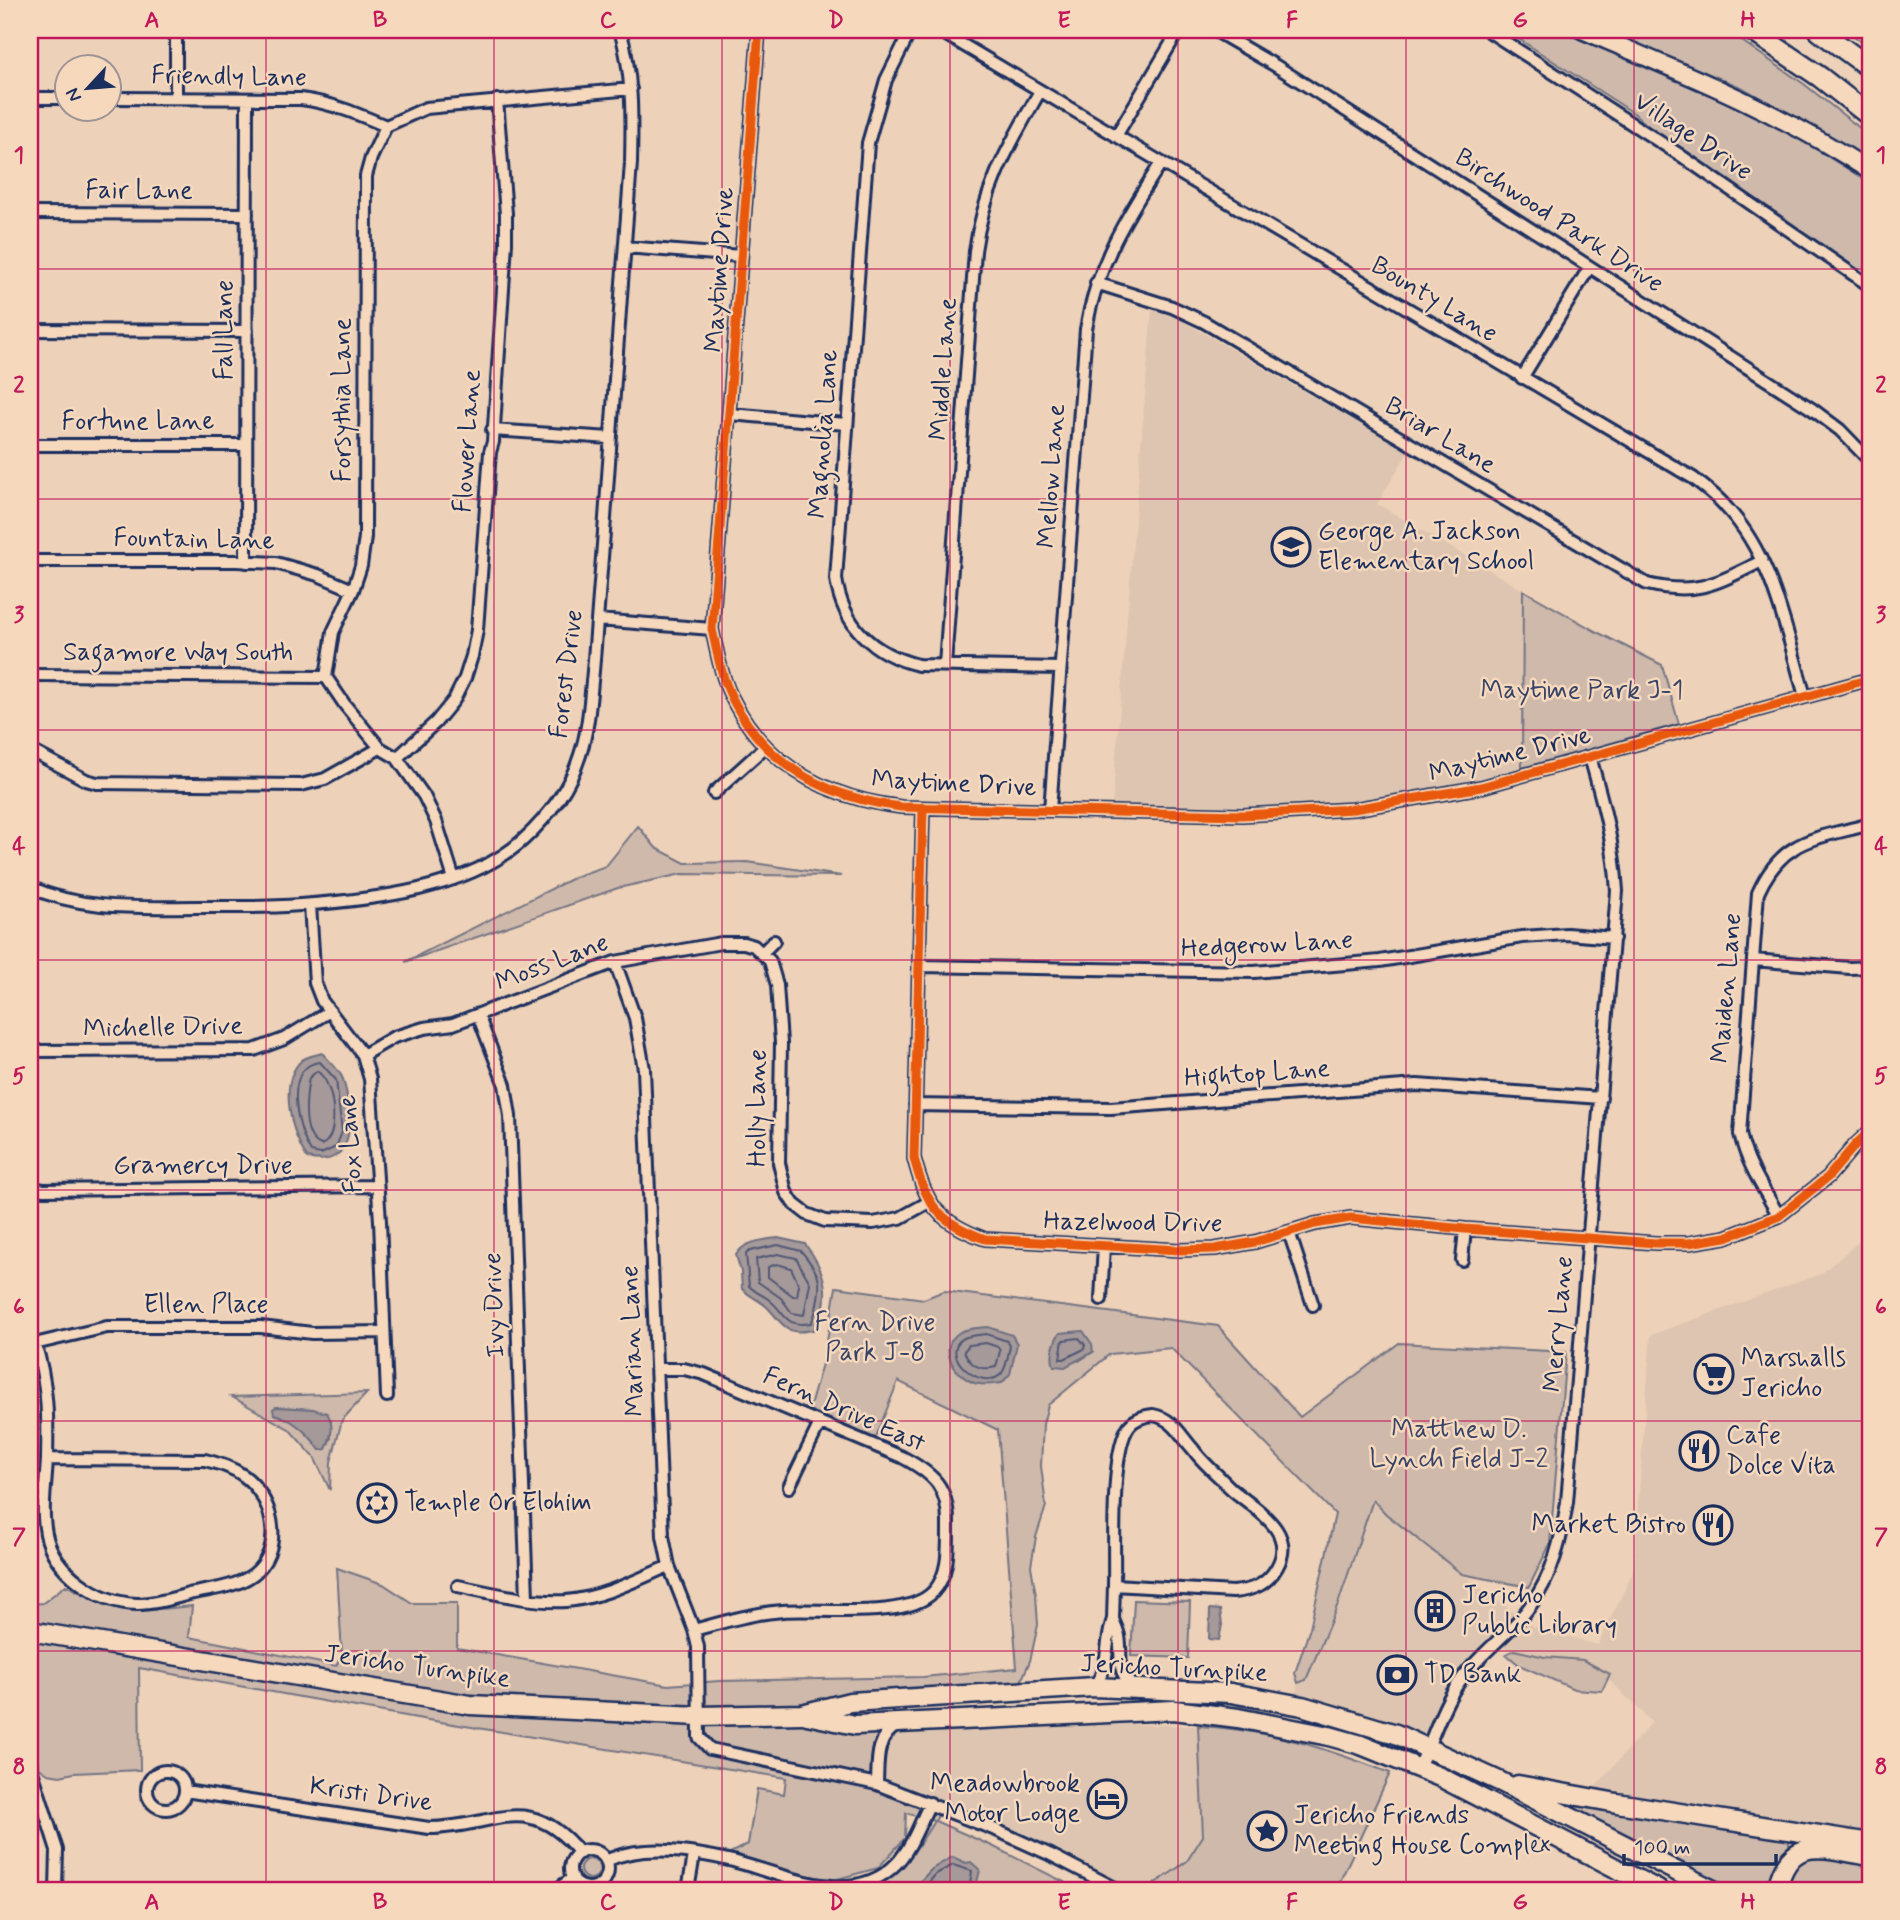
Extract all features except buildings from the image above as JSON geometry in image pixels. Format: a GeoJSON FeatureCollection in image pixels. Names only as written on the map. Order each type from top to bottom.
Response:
{"type":"FeatureCollection","features":[{"type":"Feature","properties":{"kind":"highway"},"geometry":{"type":"LineString","coordinates":[[1751,30],[1870,116]]}},
{"type":"Feature","properties":{"kind":"highway"},"geometry":{"type":"LineString","coordinates":[[1818,30],[1870,68]]}},
{"type":"Feature","properties":{"kind":"main road"},"geometry":{"type":"LineString","coordinates":[[1582,30],[1734,94],[1792,123],[1870,171]]}},
{"type":"Feature","properties":{"kind":"main road","name":"Jericho Turnpike"},"geometry":{"type":"LineString","coordinates":[[30,1631],[470,1705],[699,1716],[802,1714],[855,1725],[1174,1710],[1238,1718],[1361,1745],[1440,1777],[1653,1888]]}},
{"type":"Feature","properties":{"kind":"main road","name":"Jericho Turnpike"},"geometry":{"type":"LineString","coordinates":[[802,1714],[850,1702],[1094,1687],[1231,1693],[1302,1706],[1379,1728],[1429,1748],[1713,1890]]}},
{"type":"Feature","properties":{"kind":"main road"},"geometry":{"type":"LineString","coordinates":[[1501,1782],[1870,1843]]}},
{"type":"Feature","properties":{"kind":"main road"},"geometry":{"type":"LineString","coordinates":[[1777,1890],[1781,1871],[1788,1860],[1802,1850],[1821,1848],[1870,1856]]}},
{"type":"Feature","properties":{"kind":"street"},"geometry":{"type":"LineString","coordinates":[[176,30],[176,98]]}},
{"type":"Feature","properties":{"kind":"street","name":"Forest Drive"},"geometry":{"type":"LineString","coordinates":[[30,887],[70,902],[94,906],[284,907],[386,895],[454,879],[488,864],[522,841],[545,818],[565,790],[579,759],[587,730],[598,620],[625,247],[631,163],[631,89],[620,30]]}},
{"type":"Feature","properties":{"kind":"street","name":"Maytime Drive"},"geometry":{"type":"LineString","coordinates":[[759,30],[712,629],[719,663],[732,697],[765,747],[799,773],[835,793],[869,803],[923,808],[1242,815],[1354,809],[1481,787],[1870,679]]}},
{"type":"Feature","properties":{"kind":"street","name":"Magnolia Lane"},"geometry":{"type":"LineString","coordinates":[[911,30],[886,80],[868,143],[836,579],[844,611],[860,635],[884,653],[918,665],[1060,668]]}},
{"type":"Feature","properties":{"kind":"street","name":"Bounty Lane"},"geometry":{"type":"LineString","coordinates":[[938,30],[1693,478],[1727,507],[1748,534],[1762,561],[1773,586],[1805,696]]}},
{"type":"Feature","properties":{"kind":"street"},"geometry":{"type":"LineString","coordinates":[[1116,136],[1179,30]]}},
{"type":"Feature","properties":{"kind":"street","name":"Birchwood Park Drive"},"geometry":{"type":"LineString","coordinates":[[1214,30],[1276,66],[1812,409],[1840,430],[1870,461]]}},
{"type":"Feature","properties":{"kind":"street","name":"Village Drive"},"geometry":{"type":"LineString","coordinates":[[1487,30],[1680,155],[1870,286]]}},
{"type":"Feature","properties":{"kind":"street"},"geometry":{"type":"LineString","coordinates":[[386,126],[426,107],[631,89]]}},
{"type":"Feature","properties":{"kind":"street","name":"Middle Lane"},"geometry":{"type":"LineString","coordinates":[[945,665],[979,220],[1001,160],[1040,91]]}},
{"type":"Feature","properties":{"kind":"street"},"geometry":{"type":"LineString","coordinates":[[30,98],[52,98]]}},
{"type":"Feature","properties":{"kind":"street","name":"Friendly Lane"},"geometry":{"type":"LineString","coordinates":[[122,98],[320,101],[386,126]]}},
{"type":"Feature","properties":{"kind":"street","name":"Fall Lane"},"geometry":{"type":"LineString","coordinates":[[246,562],[247,99]]}},
{"type":"Feature","properties":{"kind":"street","name":"Flower Lane"},"geometry":{"type":"LineString","coordinates":[[397,758],[436,722],[454,700],[466,678],[477,630],[490,452],[493,442],[506,214],[497,100]]}},
{"type":"Feature","properties":{"kind":"street","name":"Forsythia Lane"},"geometry":{"type":"LineString","coordinates":[[326,677],[333,632],[353,590],[361,566],[365,537],[366,176],[386,126]]}},
{"type":"Feature","properties":{"kind":"street","name":"Mellow Lane"},"geometry":{"type":"LineString","coordinates":[[1050,810],[1086,329],[1096,283],[1107,253],[1161,163]]}},
{"type":"Feature","properties":{"kind":"street","name":"Fair Lane"},"geometry":{"type":"LineString","coordinates":[[30,213],[247,214]]}},
{"type":"Feature","properties":{"kind":"street"},"geometry":{"type":"LineString","coordinates":[[625,247],[741,256]]}},
{"type":"Feature","properties":{"kind":"street"},"geometry":{"type":"LineString","coordinates":[[1522,378],[1589,268]]}},
{"type":"Feature","properties":{"kind":"street","name":"Briar Lane"},"geometry":{"type":"LineString","coordinates":[[1096,283],[1172,307],[1204,322],[1647,584],[1670,589],[1697,589],[1714,584],[1762,561]]}},
{"type":"Feature","properties":{"kind":"street"},"geometry":{"type":"LineString","coordinates":[[30,330],[247,331]]}},
{"type":"Feature","properties":{"kind":"street"},"geometry":{"type":"LineString","coordinates":[[730,414],[846,424]]}},
{"type":"Feature","properties":{"kind":"street"},"geometry":{"type":"LineString","coordinates":[[492,430],[610,438]]}},
{"type":"Feature","properties":{"kind":"street","name":"Fortune Lane"},"geometry":{"type":"LineString","coordinates":[[30,445],[246,446]]}},
{"type":"Feature","properties":{"kind":"street","name":"Fountain Lane"},"geometry":{"type":"LineString","coordinates":[[30,561],[276,563],[292,566],[353,590]]}},
{"type":"Feature","properties":{"kind":"street"},"geometry":{"type":"LineString","coordinates":[[598,620],[712,629]]}},
{"type":"Feature","properties":{"kind":"street","name":"Sagamore Way South"},"geometry":{"type":"LineString","coordinates":[[30,675],[326,677]]}},
{"type":"Feature","properties":{"kind":"street"},"geometry":{"type":"LineString","coordinates":[[326,677],[380,748],[397,758],[430,809],[454,879]]}},
{"type":"Feature","properties":{"kind":"street"},"geometry":{"type":"LineString","coordinates":[[714,793],[765,747]]}},
{"type":"Feature","properties":{"kind":"street"},"geometry":{"type":"LineString","coordinates":[[30,750],[86,780],[97,783],[300,785],[325,779],[380,748]]}},
{"type":"Feature","properties":{"kind":"street","name":"Merry Lane"},"geometry":{"type":"LineString","coordinates":[[1418,1769],[1452,1693],[1479,1657],[1514,1625],[1530,1606],[1550,1574],[1559,1548],[1567,1502],[1617,891],[1608,819],[1590,757]]}},
{"type":"Feature","properties":{"kind":"street","name":"Hazelwood Drive"},"geometry":{"type":"LineString","coordinates":[[923,808],[914,1158],[929,1202],[957,1227],[985,1239],[1215,1249],[1255,1242],[1315,1224],[1351,1218],[1465,1229],[1689,1243],[1726,1237],[1779,1216],[1828,1177],[1870,1131]]}},
{"type":"Feature","properties":{"kind":"street","name":"Maiden Lane"},"geometry":{"type":"LineString","coordinates":[[1779,1216],[1743,1149],[1740,1134],[1758,893],[1774,864],[1786,852],[1807,841],[1870,824]]}},
{"type":"Feature","properties":{"kind":"street","name":"Fox Lane"},"geometry":{"type":"LineString","coordinates":[[310,905],[315,983],[322,1002],[363,1055],[370,1079],[387,1396]]}},
{"type":"Feature","properties":{"kind":"street","name":"Hedgerow Lane"},"geometry":{"type":"LineString","coordinates":[[920,966],[1254,972],[1380,961],[1522,937],[1567,934],[1614,938]]}},
{"type":"Feature","properties":{"kind":"street"},"geometry":{"type":"LineString","coordinates":[[763,952],[774,941]]}},
{"type":"Feature","properties":{"kind":"street","name":"Moss Lane"},"geometry":{"type":"LineString","coordinates":[[363,1055],[409,1031],[453,1024],[615,962],[721,943],[744,943],[763,952]]}},
{"type":"Feature","properties":{"kind":"street","name":"Holly Lane"},"geometry":{"type":"LineString","coordinates":[[763,952],[770,961],[777,985],[780,1043],[779,1163],[786,1192],[794,1204],[807,1214],[825,1221],[884,1222],[900,1218],[929,1202]]}},
{"type":"Feature","properties":{"kind":"street"},"geometry":{"type":"LineString","coordinates":[[1753,960],[1850,968],[1870,967]]}},
{"type":"Feature","properties":{"kind":"street","name":"Marian Lane"},"geometry":{"type":"LineString","coordinates":[[615,962],[635,1018],[644,1069],[663,1536],[669,1566],[698,1647],[699,1737],[710,1749],[877,1784],[930,1803],[1020,1840],[1119,1890]]}},
{"type":"Feature","properties":{"kind":"street","name":"Michelle Drive"},"geometry":{"type":"LineString","coordinates":[[30,1051],[254,1050],[284,1039],[330,1011]]}},
{"type":"Feature","properties":{"kind":"street","name":"Ivy Drive"},"geometry":{"type":"LineString","coordinates":[[478,1015],[505,1085],[510,1116],[527,1598]]}},
{"type":"Feature","properties":{"kind":"street","name":"Hightop Lane"},"geometry":{"type":"LineString","coordinates":[[915,1105],[1111,1108],[1417,1084],[1601,1098]]}},
{"type":"Feature","properties":{"kind":"street","name":"Gramercy Drive"},"geometry":{"type":"LineString","coordinates":[[30,1188],[44,1191],[376,1186]]}},
{"type":"Feature","properties":{"kind":"street"},"geometry":{"type":"LineString","coordinates":[[1462,1260],[1465,1229]]}},
{"type":"Feature","properties":{"kind":"street"},"geometry":{"type":"LineString","coordinates":[[1289,1232],[1313,1305]]}},
{"type":"Feature","properties":{"kind":"street"},"geometry":{"type":"LineString","coordinates":[[1101,1299],[1104,1246]]}},
{"type":"Feature","properties":{"kind":"street","name":"Ellen Place"},"geometry":{"type":"LineString","coordinates":[[33,1344],[107,1327],[261,1327],[312,1334],[383,1332]]}},
{"type":"Feature","properties":{"kind":"street"},"geometry":{"type":"LineString","coordinates":[[33,1344],[44,1377],[49,1410],[44,1517],[46,1535],[56,1559],[70,1575],[83,1586],[101,1594],[136,1604],[236,1583],[259,1569],[270,1552],[273,1534],[269,1509],[257,1488],[227,1466],[205,1460],[47,1460]]}},
{"type":"Feature","properties":{"kind":"street","name":"Fern Drive East"},"geometry":{"type":"LineString","coordinates":[[656,1369],[684,1369],[704,1374],[924,1469],[941,1487],[948,1507],[948,1548],[943,1578],[936,1597],[896,1608],[783,1611],[753,1615],[694,1630]]}},
{"type":"Feature","properties":{"kind":"street"},"geometry":{"type":"LineString","coordinates":[[1094,1687],[1105,1668],[1113,1619],[1116,1486],[1120,1452],[1131,1423],[1144,1416],[1162,1416],[1171,1422],[1193,1450],[1236,1493],[1268,1518],[1279,1532],[1283,1544],[1282,1559],[1273,1575],[1250,1590],[1233,1592],[1114,1585]]}},
{"type":"Feature","properties":{"kind":"street"},"geometry":{"type":"LineString","coordinates":[[789,1487],[820,1423]]}},
{"type":"Feature","properties":{"kind":"street"},"geometry":{"type":"LineString","coordinates":[[458,1586],[527,1598],[566,1601],[614,1589],[669,1566]]}},
{"type":"Feature","properties":{"kind":"street"},"geometry":{"type":"LineString","coordinates":[[1113,1619],[1119,1634],[1120,1667],[1126,1681],[1136,1688]]}},
{"type":"Feature","properties":{"kind":"street"},"geometry":{"type":"LineString","coordinates":[[877,1784],[881,1743],[889,1731],[905,1722]]}},
{"type":"Feature","properties":{"kind":"street"},"geometry":{"type":"LineString","coordinates":[[30,1765],[56,1842],[56,1890]]}},
{"type":"Feature","properties":{"kind":"street","name":"Kristi Drive"},"geometry":{"type":"LineString","coordinates":[[185,1791],[429,1828],[446,1828],[502,1816],[531,1817],[568,1838],[580,1853]]}},
{"type":"Feature","properties":{"kind":"street"},"geometry":{"type":"LineString","coordinates":[[606,1861],[613,1857],[654,1851],[694,1855],[731,1861],[805,1886],[853,1886],[883,1874],[902,1857],[930,1803]]}},
{"type":"Feature","properties":{"kind":"street"},"geometry":{"type":"LineString","coordinates":[[597,1852],[606,1861],[608,1873],[596,1887],[580,1886],[573,1878],[572,1861],[580,1853],[597,1852]]}},
{"type":"Feature","properties":{"kind":"street"},"geometry":{"type":"LineString","coordinates":[[688,1890],[694,1855]]}},
{"type":"Feature","properties":{"kind":"street"},"geometry":{"type":"LineString","coordinates":[[556,1890],[573,1878]]}},
{"type":"Feature","properties":{"kind":"shaded area","name":"George A. Jackson Elementary School"},"geometry":{"type":"Polygon","coordinates":[[[1152,309],[1177,318],[1408,452],[1377,504],[1523,590],[1522,768],[1393,796],[1306,806],[1112,807],[1152,309]]]}},
{"type":"Feature","properties":{"kind":"shaded area"},"geometry":{"type":"Polygon","coordinates":[[[1870,1232],[1870,1832],[1592,1791],[1652,1722],[1600,1671],[1499,1647],[1479,1663],[1454,1694],[1435,1742],[1295,1699],[1298,1683],[1306,1680],[1338,1604],[1373,1499],[1386,1514],[1532,1626],[1598,1645],[1633,1572],[1651,1335],[1821,1274],[1870,1232]]]}},
{"type":"Feature","properties":{"kind":"shaded area"},"geometry":{"type":"Polygon","coordinates":[[[992,1721],[1198,1726],[1204,1836],[1187,1861],[1153,1890],[1121,1890],[878,1784],[880,1753],[889,1732],[992,1721]]]}},
{"type":"Feature","properties":{"kind":"green space"},"geometry":{"type":"Polygon","coordinates":[[[1505,30],[1558,30],[1719,99],[1790,133],[1870,183],[1870,286],[1680,155],[1635,114],[1505,30]]]}},
{"type":"Feature","properties":{"kind":"green space"},"geometry":{"type":"Polygon","coordinates":[[[1602,30],[1726,30],[1804,84],[1870,136],[1870,161],[1743,88],[1602,30]]]}},
{"type":"Feature","properties":{"kind":"green space"},"geometry":{"type":"Polygon","coordinates":[[[1845,30],[1870,30],[1870,47],[1845,30]]]}},
{"type":"Feature","properties":{"kind":"green space","name":"Maytime Park J-1"},"geometry":{"type":"Polygon","coordinates":[[[1523,590],[1662,665],[1679,724],[1522,768],[1523,590]]]}},
{"type":"Feature","properties":{"kind":"green space"},"geometry":{"type":"Polygon","coordinates":[[[638,826],[656,848],[685,863],[747,862],[841,876],[682,874],[618,888],[405,962],[577,876],[606,866],[638,826]]]}},
{"type":"Feature","properties":{"kind":"green space"},"geometry":{"type":"Polygon","coordinates":[[[836,1287],[924,1299],[944,1291],[1218,1326],[1300,1417],[1399,1343],[1566,1352],[1550,1544],[1529,1587],[1462,1574],[1386,1514],[1373,1500],[1338,1604],[1306,1680],[1298,1683],[1295,1673],[1310,1628],[1335,1514],[1171,1348],[1110,1354],[1048,1405],[1043,1424],[1041,1466],[1046,1506],[1036,1537],[1031,1566],[1038,1625],[1030,1661],[1019,1686],[804,1713],[906,1723],[882,1743],[878,1784],[943,1807],[935,1821],[1080,1890],[975,1890],[978,1883],[966,1863],[953,1857],[932,1869],[912,1890],[859,1890],[884,1881],[904,1865],[934,1821],[906,1813],[905,1838],[878,1868],[830,1881],[728,1854],[748,1844],[757,1789],[784,1794],[786,1778],[428,1720],[139,1668],[140,1770],[60,1776],[48,1774],[39,1768],[30,1719],[30,1604],[43,1603],[66,1585],[99,1601],[127,1609],[192,1606],[189,1637],[336,1666],[342,1655],[337,1568],[383,1584],[412,1603],[457,1603],[457,1648],[668,1685],[719,1681],[923,1677],[1017,1668],[998,1430],[898,1381],[875,1439],[809,1410],[825,1353],[836,1287]],[[1055,1347],[1053,1352],[1079,1361],[1093,1352],[1055,1347]]]}},
{"type":"Feature","properties":{"kind":"green space"},"geometry":{"type":"Polygon","coordinates":[[[367,1393],[342,1420],[331,1462],[330,1490],[314,1457],[289,1429],[232,1397],[367,1393]],[[276,1407],[274,1414],[288,1419],[300,1428],[320,1450],[326,1448],[331,1438],[331,1420],[313,1409],[276,1407]]]}},
{"type":"Feature","properties":{"kind":"green space"},"geometry":{"type":"Polygon","coordinates":[[[1134,1600],[1190,1602],[1188,1658],[1131,1656],[1134,1600]]]}},
{"type":"Feature","properties":{"kind":"green space"},"geometry":{"type":"Polygon","coordinates":[[[1514,1650],[1545,1657],[1583,1660],[1610,1674],[1602,1691],[1574,1689],[1519,1665],[1506,1654],[1514,1650]]]}},
{"type":"Feature","properties":{"kind":"green space"},"geometry":{"type":"Polygon","coordinates":[[[1198,1726],[1249,1731],[1296,1741],[1390,1773],[1336,1890],[1136,1890],[1149,1887],[1187,1861],[1203,1836],[1198,1726]]]}},
{"type":"Feature","properties":{"kind":"green space"},"geometry":{"type":"Polygon","coordinates":[[[1548,1798],[1789,1836],[1789,1851],[1775,1868],[1770,1890],[1733,1890],[1548,1798]]]}},
{"type":"Feature","properties":{"kind":"green space"},"geometry":{"type":"Polygon","coordinates":[[[1809,1854],[1870,1862],[1870,1890],[1783,1890],[1795,1862],[1809,1854]]]}},
{"type":"Feature","properties":{"kind":"green space"},"geometry":{"type":"Polygon","coordinates":[[[590,1859],[597,1862],[600,1869],[597,1876],[590,1879],[583,1876],[580,1869],[583,1862],[590,1859]]]}},
{"type":"Feature","properties":{"kind":"water"},"geometry":{"type":"Polygon","coordinates":[[[322,1053],[343,1079],[349,1107],[348,1136],[343,1147],[336,1156],[324,1160],[307,1158],[301,1148],[292,1123],[289,1095],[294,1070],[302,1060],[322,1053]]]}},
{"type":"Feature","properties":{"kind":"water"},"geometry":{"type":"Polygon","coordinates":[[[778,1238],[805,1244],[818,1264],[825,1295],[817,1329],[799,1332],[788,1329],[766,1306],[742,1289],[736,1255],[739,1250],[749,1244],[778,1238]]]}},
{"type":"Feature","properties":{"kind":"water"},"geometry":{"type":"Polygon","coordinates":[[[988,1327],[1012,1335],[1017,1344],[1010,1374],[1002,1383],[988,1385],[974,1383],[960,1374],[950,1360],[949,1345],[960,1332],[988,1327]]]}},
{"type":"Feature","properties":{"kind":"water"},"geometry":{"type":"Polygon","coordinates":[[[1083,1331],[1092,1344],[1093,1352],[1065,1367],[1054,1366],[1053,1349],[1060,1333],[1083,1331]]]}},
{"type":"Feature","properties":{"kind":"water"},"geometry":{"type":"Polygon","coordinates":[[[273,1409],[313,1409],[327,1413],[332,1427],[326,1449],[320,1450],[300,1428],[288,1419],[274,1414],[273,1409]]]}},
{"type":"Feature","properties":{"kind":"water"},"geometry":{"type":"Polygon","coordinates":[[[1210,1609],[1220,1610],[1222,1625],[1219,1640],[1209,1639],[1210,1609]]]}},
{"type":"Feature","properties":{"kind":"water"},"geometry":{"type":"Polygon","coordinates":[[[952,1857],[966,1863],[971,1862],[980,1870],[975,1890],[912,1890],[932,1869],[952,1857]]]}},
{"type":"Feature","properties":{"kind":"cycle path"},"geometry":{"type":"LineString","coordinates":[[759,30],[712,629],[725,680],[745,720],[761,742],[780,760],[801,774],[848,796],[901,807],[1242,815],[1354,809],[1481,787],[1870,679]]}},
{"type":"Feature","properties":{"kind":"cycle path"},"geometry":{"type":"LineString","coordinates":[[923,808],[914,1158],[929,1200],[936,1210],[956,1226],[985,1239],[1180,1250],[1215,1249],[1255,1242],[1315,1224],[1351,1218],[1465,1229],[1689,1243],[1726,1237],[1779,1216],[1828,1177],[1870,1131]]}},
{"type":"Feature","properties":{"kind":"place","name":"George A. Jackson Elementary School"},"geometry":{"type":"Point","coordinates":[1291,547]}},
{"type":"Feature","properties":{"kind":"place","name":"Marshalls Jericho"},"geometry":{"type":"Point","coordinates":[1714,1374]}},
{"type":"Feature","properties":{"kind":"place","name":"Cafe Dolce Vita"},"geometry":{"type":"Point","coordinates":[1699,1451]}},
{"type":"Feature","properties":{"kind":"place","name":"Temple Or Elohim"},"geometry":{"type":"Point","coordinates":[377,1503]}},
{"type":"Feature","properties":{"kind":"place","name":"Market Bistro"},"geometry":{"type":"Point","coordinates":[1713,1525]}},
{"type":"Feature","properties":{"kind":"place","name":"Jericho Public Library"},"geometry":{"type":"Point","coordinates":[1435,1611]}},
{"type":"Feature","properties":{"kind":"place","name":"TD Bank"},"geometry":{"type":"Point","coordinates":[1397,1675]}},
{"type":"Feature","properties":{"kind":"place","name":"Meadowbrook Motor Lodge"},"geometry":{"type":"Point","coordinates":[1107,1799]}},
{"type":"Feature","properties":{"kind":"place","name":"Jericho Friends Meeting House Complex"},"geometry":{"type":"Point","coordinates":[1267,1831]}},
{"type":"Feature","properties":{"kind":"park label","name":"Fern Drive Park J-8"},"geometry":{"type":"Point","coordinates":[875,1338]}},
{"type":"Feature","properties":{"kind":"park label","name":"Matthew D. Lynch Field J-2"},"geometry":{"type":"Point","coordinates":[1459,1445]}}]}
